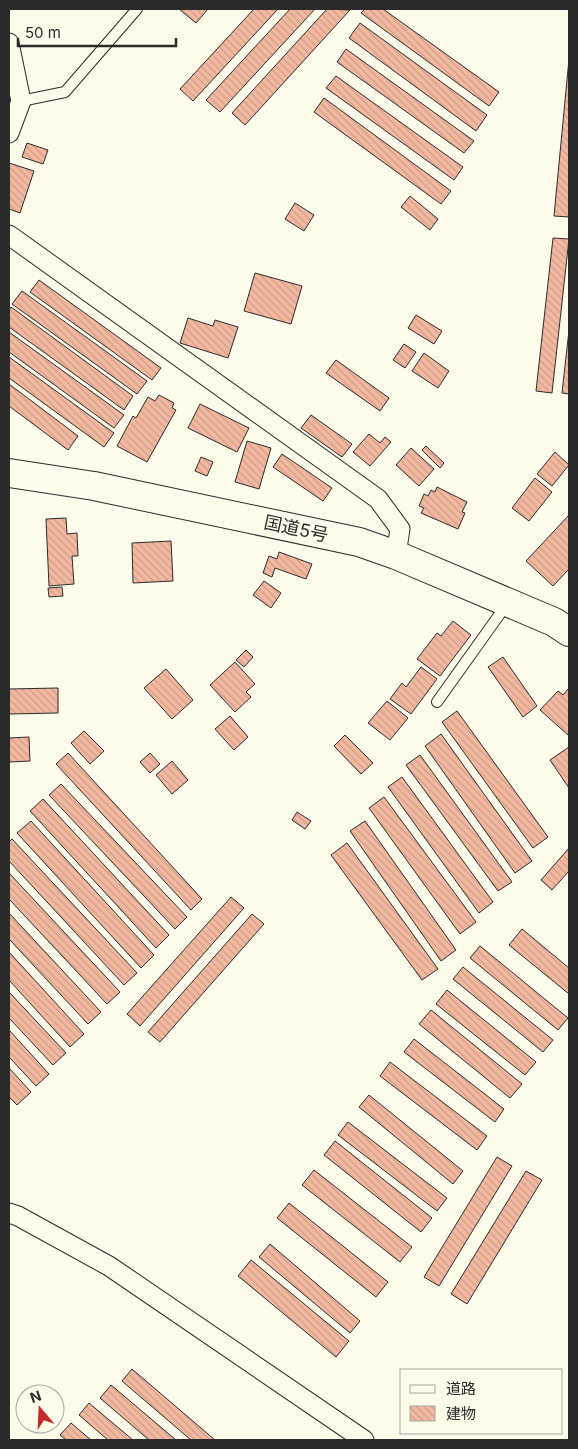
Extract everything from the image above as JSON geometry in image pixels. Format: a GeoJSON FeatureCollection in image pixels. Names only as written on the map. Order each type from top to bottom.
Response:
{"type":"FeatureCollection","features":[{"type":"Feature","properties":{"kind":"highway","name":"国道5号"},"geometry":{"type":"LineString","coordinates":[[9,473],[94,486],[359,542],[396,555],[554,622],[569,632]]}},
{"type":"Feature","properties":{"kind":"street"},"geometry":{"type":"LineString","coordinates":[[9,43],[21,101],[9,133]]}},
{"type":"Feature","properties":{"kind":"street"},"geometry":{"type":"LineString","coordinates":[[9,236],[378,499],[400,529],[396,555]]}},
{"type":"Feature","properties":{"kind":"street"},"geometry":{"type":"LineString","coordinates":[[9,1213],[109,1266],[364,1440]]}},
{"type":"Feature","properties":{"kind":"lane"},"geometry":{"type":"LineString","coordinates":[[21,101],[65,92],[137,9]]}},
{"type":"Feature","properties":{"kind":"lane"},"geometry":{"type":"LineString","coordinates":[[437,702],[508,603]]}},
{"type":"Feature","properties":{"kind":"building"},"geometry":{"type":"Polygon","coordinates":[[[179,9],[208,9],[196,23],[179,9]]]}},
{"type":"Feature","properties":{"kind":"building"},"geometry":{"type":"Polygon","coordinates":[[[254,9],[278,9],[193,101],[180,89],[254,9]]]}},
{"type":"Feature","properties":{"kind":"building"},"geometry":{"type":"Polygon","coordinates":[[[290,9],[315,9],[220,112],[206,100],[290,9]]]}},
{"type":"Feature","properties":{"kind":"building"},"geometry":{"type":"Polygon","coordinates":[[[327,9],[350,10],[245,125],[232,113],[327,9]]]}},
{"type":"Feature","properties":{"kind":"building"},"geometry":{"type":"Polygon","coordinates":[[[365,9],[383,9],[499,92],[489,106],[361,13],[365,9]]]}},
{"type":"Feature","properties":{"kind":"building"},"geometry":{"type":"Polygon","coordinates":[[[360,23],[487,115],[476,131],[349,38],[360,23]]]}},
{"type":"Feature","properties":{"kind":"building"},"geometry":{"type":"Polygon","coordinates":[[[346,49],[474,141],[464,153],[337,62],[346,49]]]}},
{"type":"Feature","properties":{"kind":"building"},"geometry":{"type":"Polygon","coordinates":[[[569,59],[569,217],[554,216],[569,59]]]}},
{"type":"Feature","properties":{"kind":"building"},"geometry":{"type":"Polygon","coordinates":[[[336,76],[463,167],[454,180],[326,88],[336,76]]]}},
{"type":"Feature","properties":{"kind":"building"},"geometry":{"type":"Polygon","coordinates":[[[324,98],[451,191],[441,204],[314,112],[324,98]]]}},
{"type":"Feature","properties":{"kind":"building"},"geometry":{"type":"Polygon","coordinates":[[[27,143],[48,150],[43,164],[22,157],[27,143]]]}},
{"type":"Feature","properties":{"kind":"building"},"geometry":{"type":"Polygon","coordinates":[[[9,163],[34,171],[20,213],[9,209],[9,163]]]}},
{"type":"Feature","properties":{"kind":"building"},"geometry":{"type":"Polygon","coordinates":[[[410,196],[438,219],[430,230],[401,207],[410,196]]]}},
{"type":"Feature","properties":{"kind":"building"},"geometry":{"type":"Polygon","coordinates":[[[295,203],[314,215],[304,231],[285,219],[295,203]]]}},
{"type":"Feature","properties":{"kind":"building"},"geometry":{"type":"Polygon","coordinates":[[[553,238],[569,239],[552,393],[536,391],[553,238]]]}},
{"type":"Feature","properties":{"kind":"building"},"geometry":{"type":"Polygon","coordinates":[[[255,273],[302,286],[291,324],[244,311],[255,273]]]}},
{"type":"Feature","properties":{"kind":"building"},"geometry":{"type":"Polygon","coordinates":[[[39,280],[161,368],[152,380],[30,292],[39,280]]]}},
{"type":"Feature","properties":{"kind":"building"},"geometry":{"type":"Polygon","coordinates":[[[22,291],[147,381],[137,394],[12,304],[22,291]]]}},
{"type":"Feature","properties":{"kind":"building"},"geometry":{"type":"Polygon","coordinates":[[[11,307],[133,396],[124,410],[9,327],[9,310],[11,307]]]}},
{"type":"Feature","properties":{"kind":"building"},"geometry":{"type":"Polygon","coordinates":[[[416,315],[442,331],[434,344],[408,328],[416,315]]]}},
{"type":"Feature","properties":{"kind":"building"},"geometry":{"type":"Polygon","coordinates":[[[188,318],[213,326],[215,320],[238,327],[228,358],[180,343],[188,318]]]}},
{"type":"Feature","properties":{"kind":"building"},"geometry":{"type":"Polygon","coordinates":[[[569,330],[569,394],[562,393],[569,330]]]}},
{"type":"Feature","properties":{"kind":"building"},"geometry":{"type":"Polygon","coordinates":[[[9,332],[124,415],[114,428],[9,352],[9,332]]]}},
{"type":"Feature","properties":{"kind":"building"},"geometry":{"type":"Polygon","coordinates":[[[404,344],[416,352],[405,368],[393,360],[404,344]]]}},
{"type":"Feature","properties":{"kind":"building"},"geometry":{"type":"Polygon","coordinates":[[[424,353],[449,371],[438,388],[412,371],[424,353]]]}},
{"type":"Feature","properties":{"kind":"building"},"geometry":{"type":"Polygon","coordinates":[[[9,357],[114,433],[104,447],[9,378],[9,357]]]}},
{"type":"Feature","properties":{"kind":"building"},"geometry":{"type":"Polygon","coordinates":[[[336,360],[389,398],[380,411],[326,373],[336,360]]]}},
{"type":"Feature","properties":{"kind":"building"},"geometry":{"type":"Polygon","coordinates":[[[9,384],[78,436],[68,450],[9,406],[9,384]]]}},
{"type":"Feature","properties":{"kind":"building"},"geometry":{"type":"Polygon","coordinates":[[[159,395],[174,403],[172,408],[176,410],[147,462],[117,446],[133,416],[136,418],[148,397],[155,401],[159,395]]]}},
{"type":"Feature","properties":{"kind":"building"},"geometry":{"type":"Polygon","coordinates":[[[200,404],[249,428],[237,452],[188,428],[200,404]]]}},
{"type":"Feature","properties":{"kind":"building"},"geometry":{"type":"Polygon","coordinates":[[[311,415],[352,444],[342,457],[301,428],[311,415]]]}},
{"type":"Feature","properties":{"kind":"building"},"geometry":{"type":"Polygon","coordinates":[[[369,434],[380,443],[385,437],[391,442],[370,466],[353,452],[369,434]]]}},
{"type":"Feature","properties":{"kind":"building"},"geometry":{"type":"Polygon","coordinates":[[[247,441],[271,448],[259,489],[235,482],[247,441]]]}},
{"type":"Feature","properties":{"kind":"building"},"geometry":{"type":"Polygon","coordinates":[[[426,446],[444,463],[440,468],[422,450],[426,446]]]}},
{"type":"Feature","properties":{"kind":"building"},"geometry":{"type":"Polygon","coordinates":[[[411,448],[434,469],[419,486],[396,465],[411,448]]]}},
{"type":"Feature","properties":{"kind":"building"},"geometry":{"type":"Polygon","coordinates":[[[555,452],[569,465],[552,486],[537,474],[555,452]]]}},
{"type":"Feature","properties":{"kind":"building"},"geometry":{"type":"Polygon","coordinates":[[[282,454],[332,488],[323,501],[273,467],[282,454]]]}},
{"type":"Feature","properties":{"kind":"building"},"geometry":{"type":"Polygon","coordinates":[[[201,457],[213,462],[207,476],[195,471],[201,457]]]}},
{"type":"Feature","properties":{"kind":"building"},"geometry":{"type":"Polygon","coordinates":[[[535,478],[552,492],[529,521],[512,508],[535,478]]]}},
{"type":"Feature","properties":{"kind":"building"},"geometry":{"type":"Polygon","coordinates":[[[437,487],[467,502],[462,512],[465,513],[458,529],[421,513],[424,508],[419,506],[424,494],[428,496],[431,490],[435,492],[437,487]]]}},
{"type":"Feature","properties":{"kind":"building"},"geometry":{"type":"Polygon","coordinates":[[[569,515],[569,569],[553,586],[526,561],[569,515]]]}},
{"type":"Feature","properties":{"kind":"building"},"geometry":{"type":"Polygon","coordinates":[[[66,518],[67,534],[77,533],[78,556],[72,556],[74,584],[49,586],[46,519],[66,518]]]}},
{"type":"Feature","properties":{"kind":"building"},"geometry":{"type":"Polygon","coordinates":[[[171,541],[173,581],[133,583],[132,543],[171,541]]]}},
{"type":"Feature","properties":{"kind":"building"},"geometry":{"type":"Polygon","coordinates":[[[279,552],[312,564],[306,579],[275,568],[272,577],[263,573],[269,556],[277,559],[279,552]]]}},
{"type":"Feature","properties":{"kind":"building"},"geometry":{"type":"Polygon","coordinates":[[[264,581],[281,593],[271,608],[253,595],[264,581]]]}},
{"type":"Feature","properties":{"kind":"building"},"geometry":{"type":"Polygon","coordinates":[[[62,587],[63,596],[49,597],[48,588],[62,587]]]}},
{"type":"Feature","properties":{"kind":"building"},"geometry":{"type":"Polygon","coordinates":[[[453,621],[471,635],[440,676],[417,659],[437,633],[441,636],[453,621]]]}},
{"type":"Feature","properties":{"kind":"building"},"geometry":{"type":"Polygon","coordinates":[[[246,650],[253,657],[244,667],[236,660],[246,650]]]}},
{"type":"Feature","properties":{"kind":"building"},"geometry":{"type":"Polygon","coordinates":[[[503,657],[537,706],[523,717],[488,667],[503,657]]]}},
{"type":"Feature","properties":{"kind":"building"},"geometry":{"type":"Polygon","coordinates":[[[235,662],[255,684],[246,692],[251,697],[235,712],[210,685],[235,662]]]}},
{"type":"Feature","properties":{"kind":"building"},"geometry":{"type":"Polygon","coordinates":[[[421,667],[437,679],[411,714],[390,699],[402,683],[406,687],[421,667]]]}},
{"type":"Feature","properties":{"kind":"building"},"geometry":{"type":"Polygon","coordinates":[[[166,669],[193,700],[172,719],[144,688],[166,669]]]}},
{"type":"Feature","properties":{"kind":"building"},"geometry":{"type":"Polygon","coordinates":[[[58,688],[58,713],[9,714],[9,689],[58,688]]]}},
{"type":"Feature","properties":{"kind":"building"},"geometry":{"type":"Polygon","coordinates":[[[569,688],[568,735],[540,710],[558,691],[563,695],[569,688]]]}},
{"type":"Feature","properties":{"kind":"building"},"geometry":{"type":"Polygon","coordinates":[[[387,701],[408,718],[390,740],[368,723],[387,701]]]}},
{"type":"Feature","properties":{"kind":"building"},"geometry":{"type":"Polygon","coordinates":[[[457,711],[548,837],[533,848],[442,722],[457,711]]]}},
{"type":"Feature","properties":{"kind":"building"},"geometry":{"type":"Polygon","coordinates":[[[230,716],[248,737],[234,750],[215,729],[230,716]]]}},
{"type":"Feature","properties":{"kind":"building"},"geometry":{"type":"Polygon","coordinates":[[[84,731],[104,751],[90,764],[71,743],[84,731]]]}},
{"type":"Feature","properties":{"kind":"building"},"geometry":{"type":"Polygon","coordinates":[[[441,734],[532,861],[515,873],[425,746],[441,734]]]}},
{"type":"Feature","properties":{"kind":"building"},"geometry":{"type":"Polygon","coordinates":[[[345,735],[373,763],[361,774],[334,746],[345,735]]]}},
{"type":"Feature","properties":{"kind":"building"},"geometry":{"type":"Polygon","coordinates":[[[29,737],[30,761],[9,762],[9,738],[29,737]]]}},
{"type":"Feature","properties":{"kind":"building"},"geometry":{"type":"Polygon","coordinates":[[[569,747],[569,788],[550,760],[569,747]]]}},
{"type":"Feature","properties":{"kind":"building"},"geometry":{"type":"Polygon","coordinates":[[[68,753],[202,899],[191,910],[56,764],[68,753]]]}},
{"type":"Feature","properties":{"kind":"building"},"geometry":{"type":"Polygon","coordinates":[[[150,753],[160,764],[150,773],[140,762],[150,753]]]}},
{"type":"Feature","properties":{"kind":"building"},"geometry":{"type":"Polygon","coordinates":[[[420,755],[512,882],[498,891],[406,765],[420,755]]]}},
{"type":"Feature","properties":{"kind":"building"},"geometry":{"type":"Polygon","coordinates":[[[172,761],[188,780],[172,794],[156,775],[172,761]]]}},
{"type":"Feature","properties":{"kind":"building"},"geometry":{"type":"Polygon","coordinates":[[[402,777],[493,902],[479,913],[388,787],[402,777]]]}},
{"type":"Feature","properties":{"kind":"building"},"geometry":{"type":"Polygon","coordinates":[[[61,784],[187,917],[175,929],[49,795],[61,784]]]}},
{"type":"Feature","properties":{"kind":"building"},"geometry":{"type":"Polygon","coordinates":[[[384,797],[476,922],[460,934],[369,808],[384,797]]]}},
{"type":"Feature","properties":{"kind":"building"},"geometry":{"type":"Polygon","coordinates":[[[43,799],[169,935],[156,948],[30,811],[43,799]]]}},
{"type":"Feature","properties":{"kind":"building"},"geometry":{"type":"Polygon","coordinates":[[[297,812],[311,821],[305,829],[292,820],[297,812]]]}},
{"type":"Feature","properties":{"kind":"building"},"geometry":{"type":"Polygon","coordinates":[[[31,821],[154,955],[141,968],[17,833],[31,821]]]}},
{"type":"Feature","properties":{"kind":"building"},"geometry":{"type":"Polygon","coordinates":[[[365,821],[456,950],[441,961],[350,831],[365,821]]]}},
{"type":"Feature","properties":{"kind":"building"},"geometry":{"type":"Polygon","coordinates":[[[12,839],[137,973],[124,985],[9,861],[9,842],[12,839]]]}},
{"type":"Feature","properties":{"kind":"building"},"geometry":{"type":"Polygon","coordinates":[[[347,843],[438,969],[422,980],[331,855],[347,843]]]}},
{"type":"Feature","properties":{"kind":"building"},"geometry":{"type":"Polygon","coordinates":[[[569,848],[569,871],[552,890],[541,880],[569,848]]]}},
{"type":"Feature","properties":{"kind":"building"},"geometry":{"type":"Polygon","coordinates":[[[9,873],[120,992],[107,1004],[9,899],[9,873]]]}},
{"type":"Feature","properties":{"kind":"building"},"geometry":{"type":"Polygon","coordinates":[[[231,897],[244,908],[140,1026],[127,1014],[231,897]]]}},
{"type":"Feature","properties":{"kind":"building"},"geometry":{"type":"Polygon","coordinates":[[[9,913],[101,1012],[88,1024],[9,939],[9,913]]]}},
{"type":"Feature","properties":{"kind":"building"},"geometry":{"type":"Polygon","coordinates":[[[252,914],[264,924],[160,1042],[148,1032],[252,914]]]}},
{"type":"Feature","properties":{"kind":"building"},"geometry":{"type":"Polygon","coordinates":[[[522,929],[569,968],[569,994],[509,945],[522,929]]]}},
{"type":"Feature","properties":{"kind":"building"},"geometry":{"type":"Polygon","coordinates":[[[480,946],[568,1018],[558,1030],[470,958],[480,946]]]}},
{"type":"Feature","properties":{"kind":"building"},"geometry":{"type":"Polygon","coordinates":[[[9,952],[84,1034],[70,1047],[9,980],[9,952]]]}},
{"type":"Feature","properties":{"kind":"building"},"geometry":{"type":"Polygon","coordinates":[[[463,967],[553,1040],[543,1052],[453,979],[463,967]]]}},
{"type":"Feature","properties":{"kind":"building"},"geometry":{"type":"Polygon","coordinates":[[[447,990],[536,1062],[525,1075],[436,1004],[447,990]]]}},
{"type":"Feature","properties":{"kind":"building"},"geometry":{"type":"Polygon","coordinates":[[[9,992],[66,1053],[53,1065],[9,1018],[9,992]]]}},
{"type":"Feature","properties":{"kind":"building"},"geometry":{"type":"Polygon","coordinates":[[[431,1010],[522,1084],[510,1098],[419,1024],[431,1010]]]}},
{"type":"Feature","properties":{"kind":"building"},"geometry":{"type":"Polygon","coordinates":[[[9,1030],[49,1074],[36,1086],[9,1057],[9,1030]]]}},
{"type":"Feature","properties":{"kind":"building"},"geometry":{"type":"Polygon","coordinates":[[[414,1039],[504,1109],[495,1122],[404,1052],[414,1039]]]}},
{"type":"Feature","properties":{"kind":"building"},"geometry":{"type":"Polygon","coordinates":[[[390,1062],[487,1136],[477,1150],[380,1076],[390,1062]]]}},
{"type":"Feature","properties":{"kind":"building"},"geometry":{"type":"Polygon","coordinates":[[[9,1068],[31,1092],[17,1105],[9,1097],[9,1068]]]}},
{"type":"Feature","properties":{"kind":"building"},"geometry":{"type":"Polygon","coordinates":[[[369,1095],[463,1171],[453,1184],[359,1107],[369,1095]]]}},
{"type":"Feature","properties":{"kind":"building"},"geometry":{"type":"Polygon","coordinates":[[[348,1122],[447,1198],[437,1211],[338,1135],[348,1122]]]}},
{"type":"Feature","properties":{"kind":"building"},"geometry":{"type":"Polygon","coordinates":[[[335,1141],[432,1218],[421,1232],[324,1155],[335,1141]]]}},
{"type":"Feature","properties":{"kind":"building"},"geometry":{"type":"Polygon","coordinates":[[[497,1157],[512,1166],[439,1286],[424,1277],[497,1157]]]}},
{"type":"Feature","properties":{"kind":"building"},"geometry":{"type":"Polygon","coordinates":[[[314,1170],[412,1247],[400,1262],[302,1185],[314,1170]]]}},
{"type":"Feature","properties":{"kind":"building"},"geometry":{"type":"Polygon","coordinates":[[[526,1171],[542,1180],[467,1304],[451,1294],[526,1171]]]}},
{"type":"Feature","properties":{"kind":"building"},"geometry":{"type":"Polygon","coordinates":[[[289,1203],[388,1282],[376,1297],[277,1218],[289,1203]]]}},
{"type":"Feature","properties":{"kind":"building"},"geometry":{"type":"Polygon","coordinates":[[[270,1244],[360,1321],[350,1333],[259,1257],[270,1244]]]}},
{"type":"Feature","properties":{"kind":"building"},"geometry":{"type":"Polygon","coordinates":[[[251,1260],[349,1341],[336,1357],[238,1276],[251,1260]]]}},
{"type":"Feature","properties":{"kind":"building"},"geometry":{"type":"Polygon","coordinates":[[[132,1369],[215,1440],[191,1440],[122,1381],[132,1369]]]}},
{"type":"Feature","properties":{"kind":"building"},"geometry":{"type":"Polygon","coordinates":[[[111,1385],[176,1440],[149,1440],[100,1398],[111,1385]]]}},
{"type":"Feature","properties":{"kind":"building"},"geometry":{"type":"Polygon","coordinates":[[[89,1403],[133,1440],[108,1440],[79,1415],[89,1403]]]}},
{"type":"Feature","properties":{"kind":"building"},"geometry":{"type":"Polygon","coordinates":[[[71,1423],[91,1440],[66,1440],[60,1435],[65,1434],[65,1430],[71,1423]]]}}]}
